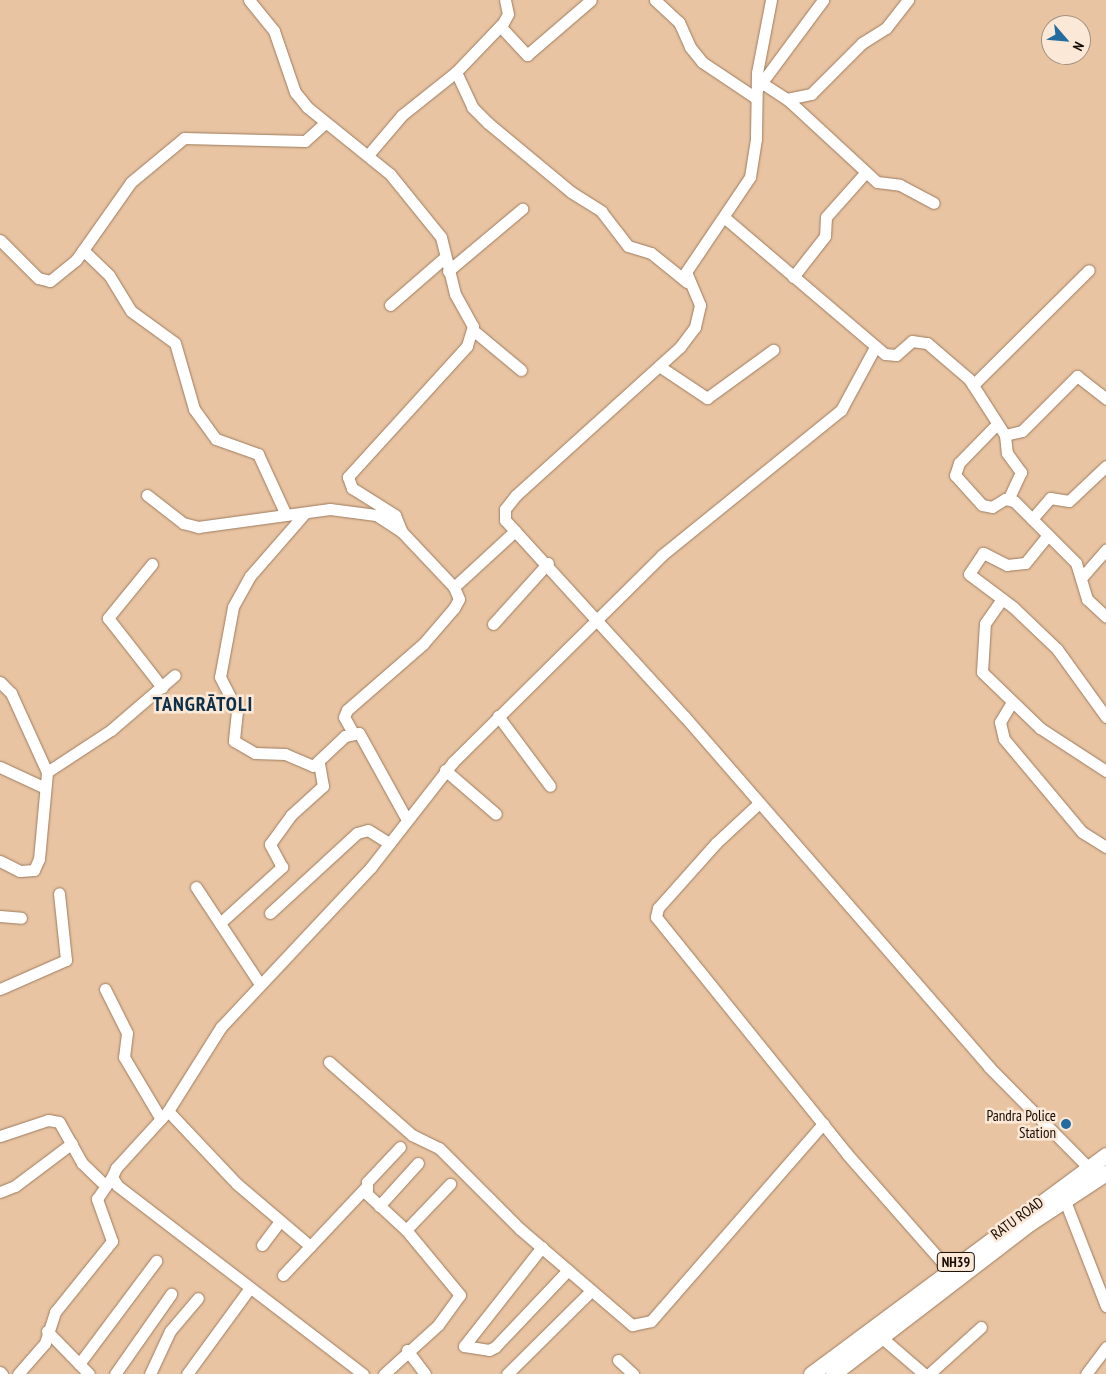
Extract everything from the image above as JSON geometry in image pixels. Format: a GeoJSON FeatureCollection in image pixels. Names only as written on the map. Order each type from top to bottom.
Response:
{"type":"FeatureCollection","features":[{"type":"Feature","properties":{"kind":"main road","name":"RATU ROAD"},"geometry":{"type":"LineString","coordinates":[[832,1374],[881,1337],[952,1273],[1065,1201],[1098,1173],[1106,1155]]}},
{"type":"Feature","properties":{"kind":"main road","name":"RATU ROAD"},"geometry":{"type":"LineString","coordinates":[[811,1374],[952,1273],[1098,1173]]}},
{"type":"Feature","properties":{"kind":"street"},"geometry":{"type":"LineString","coordinates":[[249,0],[274,31],[295,92],[325,123],[390,174],[440,237],[448,271],[474,331],[521,370]]}},
{"type":"Feature","properties":{"kind":"street"},"geometry":{"type":"LineString","coordinates":[[368,155],[402,114],[456,72],[500,26],[508,14],[505,0]]}},
{"type":"Feature","properties":{"kind":"street"},"geometry":{"type":"LineString","coordinates":[[500,26],[527,55],[591,0]]}},
{"type":"Feature","properties":{"kind":"street"},"geometry":{"type":"LineString","coordinates":[[655,0],[679,22],[690,47],[702,62],[758,90],[787,99],[800,99],[825,84],[862,44],[894,20],[908,0]]}},
{"type":"Feature","properties":{"kind":"street"},"geometry":{"type":"LineString","coordinates":[[686,282],[687,268],[725,218],[750,177],[758,90],[771,0]]}},
{"type":"Feature","properties":{"kind":"street"},"geometry":{"type":"LineString","coordinates":[[758,90],[824,0]]}},
{"type":"Feature","properties":{"kind":"street"},"geometry":{"type":"LineString","coordinates":[[456,72],[472,107],[571,192],[601,211],[628,246],[651,253],[686,282],[699,301],[698,319],[687,340],[509,503],[505,520],[548,563],[594,622],[686,717],[758,804],[989,1067],[1098,1173]]}},
{"type":"Feature","properties":{"kind":"street"},"geometry":{"type":"LineString","coordinates":[[787,99],[877,182],[900,185],[934,203]]}},
{"type":"Feature","properties":{"kind":"street"},"geometry":{"type":"LineString","coordinates":[[0,240],[43,280],[58,276],[83,250],[131,182],[184,138],[304,142],[325,123]]}},
{"type":"Feature","properties":{"kind":"street"},"geometry":{"type":"LineString","coordinates":[[793,278],[825,236],[826,218],[866,172]]}},
{"type":"Feature","properties":{"kind":"street"},"geometry":{"type":"LineString","coordinates":[[448,271],[522,209]]}},
{"type":"Feature","properties":{"kind":"street"},"geometry":{"type":"LineString","coordinates":[[725,218],[875,347],[891,356],[912,341],[922,341],[973,385],[1005,435],[1007,453],[1020,472],[1010,498],[992,507],[982,506],[954,472],[997,424]]}},
{"type":"Feature","properties":{"kind":"street"},"geometry":{"type":"LineString","coordinates":[[83,250],[108,275],[130,311],[175,343],[194,409],[216,439],[258,454],[286,515]]}},
{"type":"Feature","properties":{"kind":"street"},"geometry":{"type":"LineString","coordinates":[[390,304],[444,258]]}},
{"type":"Feature","properties":{"kind":"street"},"geometry":{"type":"LineString","coordinates":[[973,385],[1089,270]]}},
{"type":"Feature","properties":{"kind":"street"},"geometry":{"type":"LineString","coordinates":[[402,532],[395,515],[352,488],[348,478],[467,346],[474,331]]}},
{"type":"Feature","properties":{"kind":"street"},"geometry":{"type":"LineString","coordinates":[[18,1374],[41,1350],[56,1312],[112,1241],[97,1199],[125,1156],[165,1115],[221,1026],[389,843],[406,818],[445,770],[498,716],[662,555],[841,410],[875,347]]}},
{"type":"Feature","properties":{"kind":"street"},"geometry":{"type":"LineString","coordinates":[[659,366],[707,398],[773,350]]}},
{"type":"Feature","properties":{"kind":"street"},"geometry":{"type":"LineString","coordinates":[[1005,435],[1015,436],[1077,376],[1106,399]]}},
{"type":"Feature","properties":{"kind":"street"},"geometry":{"type":"LineString","coordinates":[[1032,519],[1050,498],[1069,501],[1106,466]]}},
{"type":"Feature","properties":{"kind":"street"},"geometry":{"type":"LineString","coordinates":[[147,495],[191,526],[330,509],[376,515],[402,532],[454,587],[459,599],[454,608],[423,644],[344,714],[353,733],[368,744],[406,818]]}},
{"type":"Feature","properties":{"kind":"street"},"geometry":{"type":"LineString","coordinates":[[1010,498],[1048,535],[1083,576],[1087,599],[1106,618]]}},
{"type":"Feature","properties":{"kind":"street"},"geometry":{"type":"LineString","coordinates":[[305,513],[240,592],[222,652],[220,677],[237,711],[234,741],[260,755],[285,754],[307,765],[318,763],[353,733]]}},
{"type":"Feature","properties":{"kind":"street"},"geometry":{"type":"LineString","coordinates":[[454,587],[515,531]]}},
{"type":"Feature","properties":{"kind":"street"},"geometry":{"type":"LineString","coordinates":[[1048,535],[1025,563],[1007,565],[980,555],[969,574],[1002,598],[1057,649],[1106,717]]}},
{"type":"Feature","properties":{"kind":"street"},"geometry":{"type":"LineString","coordinates":[[1083,576],[1106,550]]}},
{"type":"Feature","properties":{"kind":"street"},"geometry":{"type":"LineString","coordinates":[[494,624],[548,563]]}},
{"type":"Feature","properties":{"kind":"street"},"geometry":{"type":"LineString","coordinates":[[152,564],[108,618],[162,687]]}},
{"type":"Feature","properties":{"kind":"street"},"geometry":{"type":"LineString","coordinates":[[1002,598],[984,623],[979,662],[987,678],[1040,728],[1106,771]]}},
{"type":"Feature","properties":{"kind":"street"},"geometry":{"type":"LineString","coordinates":[[47,772],[111,730],[175,675]]}},
{"type":"Feature","properties":{"kind":"street"},"geometry":{"type":"LineString","coordinates":[[0,682],[11,693],[47,772],[43,787],[39,859],[34,870],[20,871],[0,861]]}},
{"type":"Feature","properties":{"kind":"street"},"geometry":{"type":"LineString","coordinates":[[1012,702],[1000,722],[1004,739],[1082,832],[1106,847]]}},
{"type":"Feature","properties":{"kind":"street"},"geometry":{"type":"LineString","coordinates":[[498,716],[550,786]]}},
{"type":"Feature","properties":{"kind":"street"},"geometry":{"type":"LineString","coordinates":[[220,923],[282,867],[270,844],[291,815],[323,786],[318,763]]}},
{"type":"Feature","properties":{"kind":"street"},"geometry":{"type":"LineString","coordinates":[[0,767],[43,787]]}},
{"type":"Feature","properties":{"kind":"street"},"geometry":{"type":"LineString","coordinates":[[445,770],[496,814]]}},
{"type":"Feature","properties":{"kind":"street"},"geometry":{"type":"LineString","coordinates":[[758,804],[716,843],[658,908],[656,917],[823,1124],[952,1273]]}},
{"type":"Feature","properties":{"kind":"street"},"geometry":{"type":"LineString","coordinates":[[270,913],[357,833],[368,830],[389,843]]}},
{"type":"Feature","properties":{"kind":"street"},"geometry":{"type":"LineString","coordinates":[[196,887],[260,984]]}},
{"type":"Feature","properties":{"kind":"street"},"geometry":{"type":"LineString","coordinates":[[0,989],[66,960],[59,893]]}},
{"type":"Feature","properties":{"kind":"street"},"geometry":{"type":"LineString","coordinates":[[0,916],[21,918]]}},
{"type":"Feature","properties":{"kind":"street"},"geometry":{"type":"LineString","coordinates":[[105,989],[127,1033],[124,1057],[165,1115],[237,1184],[310,1246]]}},
{"type":"Feature","properties":{"kind":"street"},"geometry":{"type":"LineString","coordinates":[[329,1062],[412,1136],[439,1148],[542,1247],[632,1325],[651,1321],[823,1124]]}},
{"type":"Feature","properties":{"kind":"street"},"geometry":{"type":"LineString","coordinates":[[0,1136],[54,1119],[72,1143],[85,1167],[117,1185],[363,1374]]}},
{"type":"Feature","properties":{"kind":"street"},"geometry":{"type":"LineString","coordinates":[[0,1192],[15,1186],[72,1143]]}},
{"type":"Feature","properties":{"kind":"street"},"geometry":{"type":"LineString","coordinates":[[283,1275],[365,1188],[400,1147]]}},
{"type":"Feature","properties":{"kind":"street"},"geometry":{"type":"LineString","coordinates":[[379,1206],[418,1163]]}},
{"type":"Feature","properties":{"kind":"street"},"geometry":{"type":"LineString","coordinates":[[406,1230],[450,1184]]}},
{"type":"Feature","properties":{"kind":"street"},"geometry":{"type":"LineString","coordinates":[[365,1188],[379,1206],[406,1230],[460,1295],[438,1325],[407,1350],[384,1374]]}},
{"type":"Feature","properties":{"kind":"street"},"geometry":{"type":"LineString","coordinates":[[1065,1201],[1106,1306]]}},
{"type":"Feature","properties":{"kind":"street"},"geometry":{"type":"LineString","coordinates":[[262,1245],[280,1221]]}},
{"type":"Feature","properties":{"kind":"street"},"geometry":{"type":"LineString","coordinates":[[542,1247],[464,1346],[489,1350],[496,1346],[568,1270]]}},
{"type":"Feature","properties":{"kind":"street"},"geometry":{"type":"LineString","coordinates":[[79,1364],[156,1261]]}},
{"type":"Feature","properties":{"kind":"street"},"geometry":{"type":"LineString","coordinates":[[187,1374],[249,1288]]}},
{"type":"Feature","properties":{"kind":"street"},"geometry":{"type":"LineString","coordinates":[[507,1374],[591,1291]]}},
{"type":"Feature","properties":{"kind":"street"},"geometry":{"type":"LineString","coordinates":[[115,1374],[171,1294]]}},
{"type":"Feature","properties":{"kind":"street"},"geometry":{"type":"LineString","coordinates":[[150,1374],[170,1332],[198,1298]]}},
{"type":"Feature","properties":{"kind":"street"},"geometry":{"type":"LineString","coordinates":[[929,1374],[981,1327]]}},
{"type":"Feature","properties":{"kind":"street"},"geometry":{"type":"LineString","coordinates":[[47,1331],[89,1374]]}},
{"type":"Feature","properties":{"kind":"street"},"geometry":{"type":"LineString","coordinates":[[881,1337],[924,1374]]}},
{"type":"Feature","properties":{"kind":"street"},"geometry":{"type":"LineString","coordinates":[[1086,1374],[1106,1349]]}},
{"type":"Feature","properties":{"kind":"street"},"geometry":{"type":"LineString","coordinates":[[407,1350],[424,1374]]}},
{"type":"Feature","properties":{"kind":"street"},"geometry":{"type":"LineString","coordinates":[[618,1360],[633,1374]]}},
{"type":"Feature","properties":{"kind":"place","name":"Pandra Police Station"},"geometry":{"type":"Point","coordinates":[1066,1124]}},
{"type":"Feature","properties":{"kind":"district","name":"TANGRĀTOLI"},"geometry":{"type":"Point","coordinates":[203,704]}}]}
